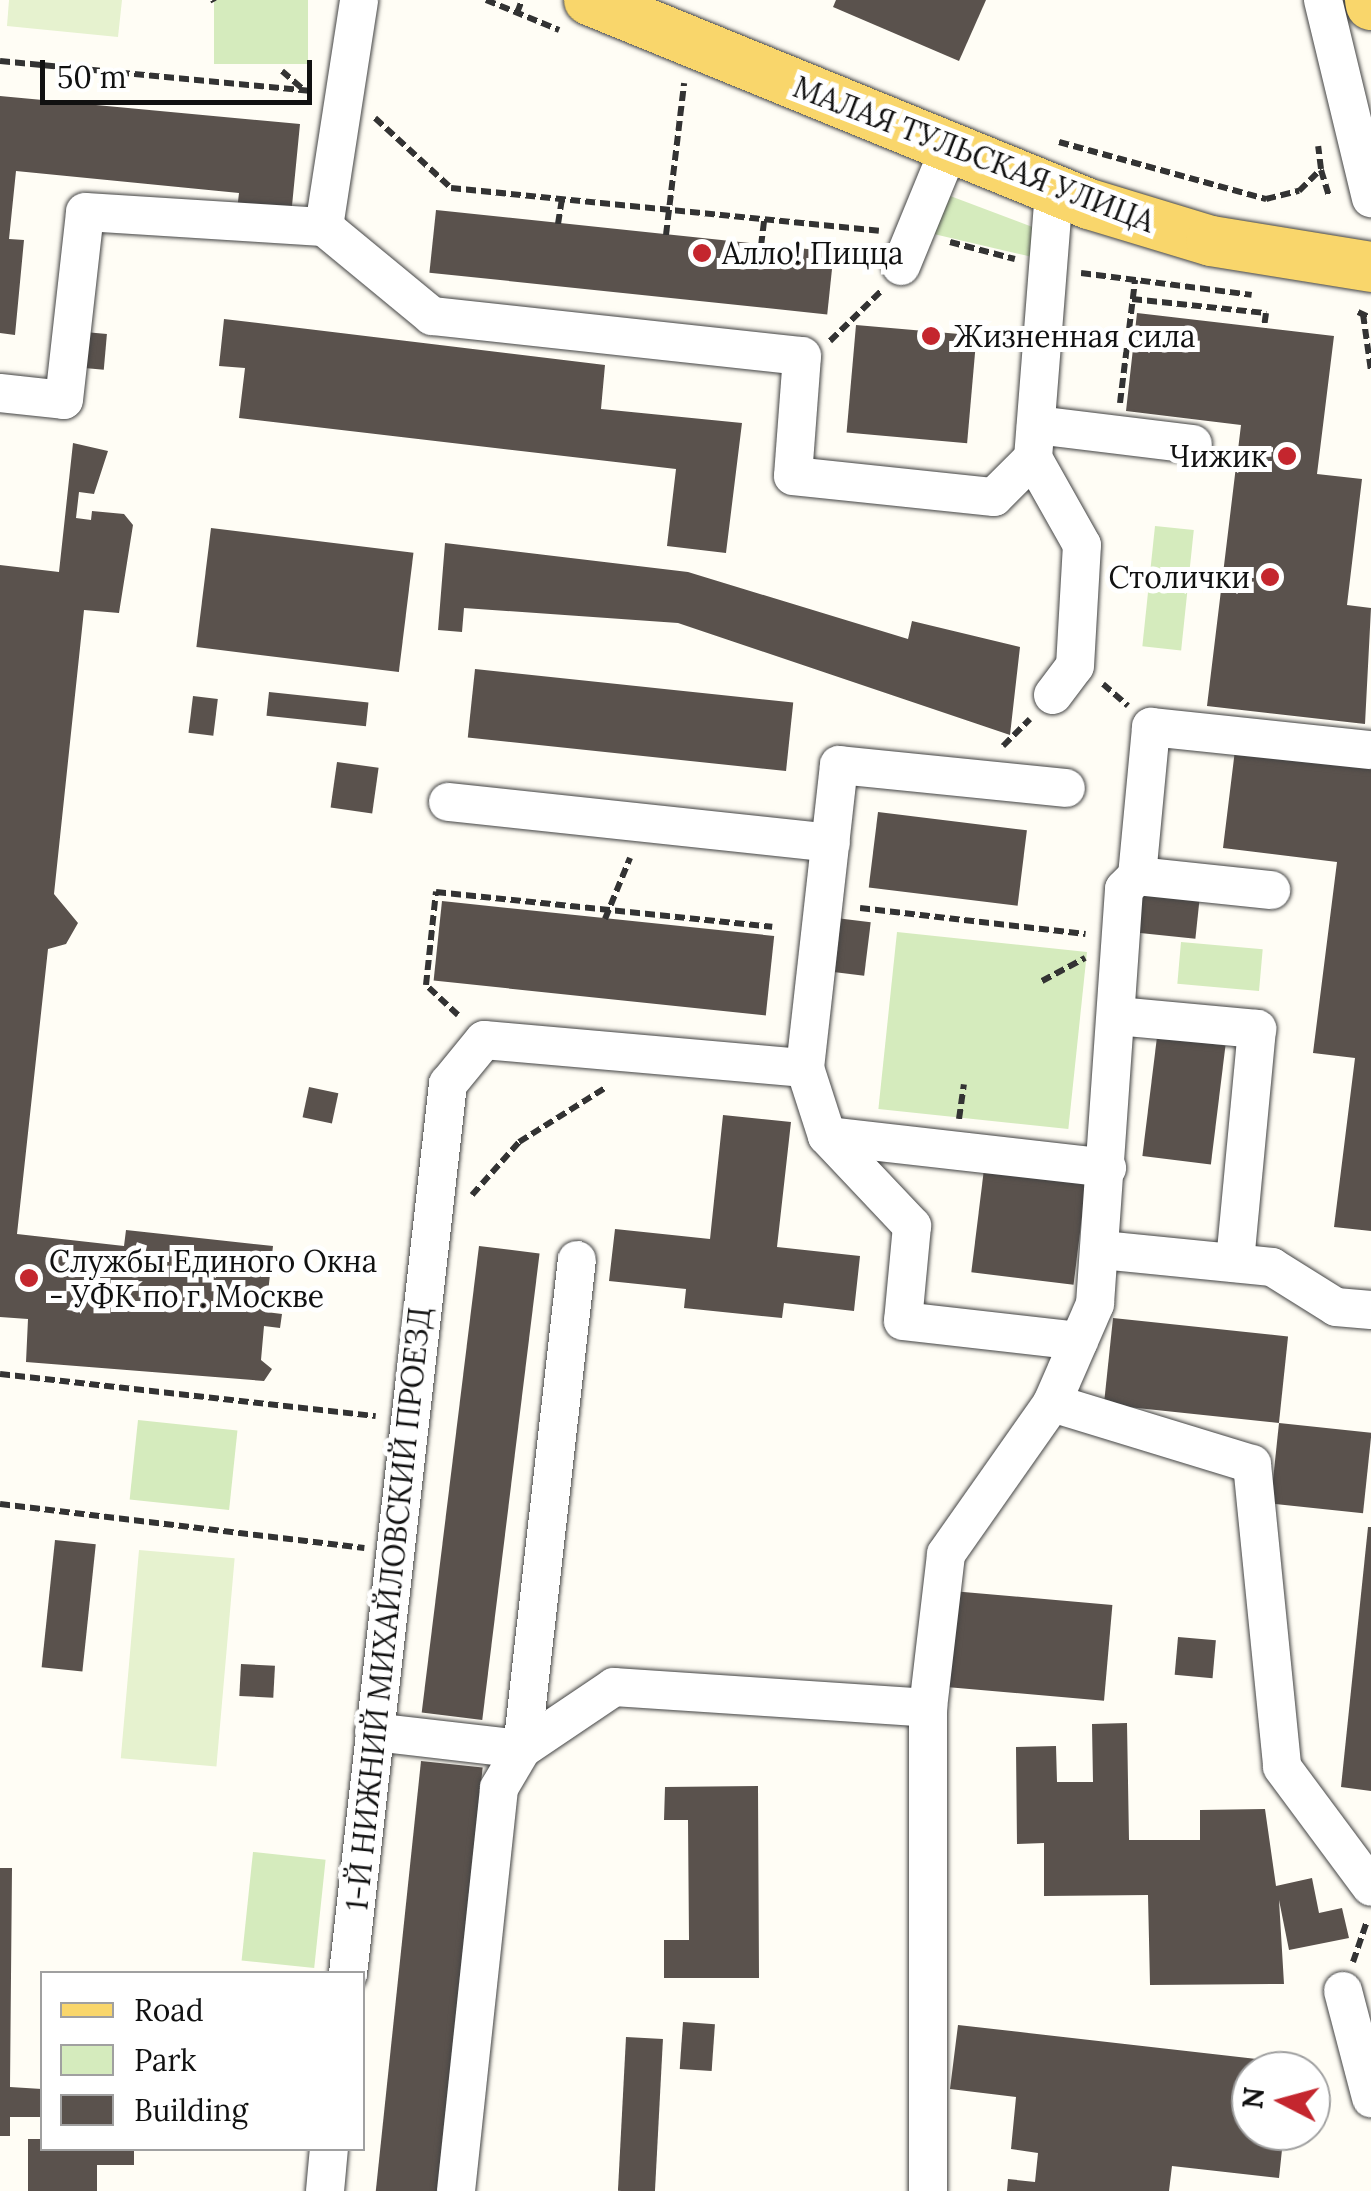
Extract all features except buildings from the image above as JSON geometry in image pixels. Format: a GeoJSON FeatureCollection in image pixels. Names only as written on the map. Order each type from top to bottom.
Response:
{"type":"FeatureCollection","features":[{"type":"Feature","properties":{"kind":"main road","name":"МАЛАЯ ТУЛЬСКАЯ УЛИЦА"},"geometry":{"type":"LineString","coordinates":[[589,0],[1054,192],[1211,241],[1371,266]]}},
{"type":"Feature","properties":{"kind":"street"},"geometry":{"type":"LineString","coordinates":[[324,227],[350,95],[359,0]]}},
{"type":"Feature","properties":{"kind":"street"},"geometry":{"type":"LineString","coordinates":[[1324,0],[1371,198]]}},
{"type":"Feature","properties":{"kind":"street"},"geometry":{"type":"LineString","coordinates":[[901,266],[949,150]]}},
{"type":"Feature","properties":{"kind":"street"},"geometry":{"type":"LineString","coordinates":[[1053,695],[1075,666],[1082,545],[1034,441],[1054,192]]}},
{"type":"Feature","properties":{"kind":"street"},"geometry":{"type":"LineString","coordinates":[[0,393],[64,400],[85,212],[324,227],[432,316],[802,356],[793,476],[994,496],[1034,441]]}},
{"type":"Feature","properties":{"kind":"street"},"geometry":{"type":"LineString","coordinates":[[1034,441],[1193,444]]}},
{"type":"Feature","properties":{"kind":"street"},"geometry":{"type":"LineString","coordinates":[[928,2191],[928,1708],[946,1554],[1052,1402],[1079,1341],[1102,1250],[1124,889],[1137,876],[1151,726],[1371,750]]}},
{"type":"Feature","properties":{"kind":"street"},"geometry":{"type":"LineString","coordinates":[[1066,788],[839,766],[805,1068],[827,1136],[912,1226],[903,1322],[1079,1341]]}},
{"type":"Feature","properties":{"kind":"street"},"geometry":{"type":"LineString","coordinates":[[448,802],[831,843]]}},
{"type":"Feature","properties":{"kind":"street"},"geometry":{"type":"LineString","coordinates":[[1137,876],[1271,890]]}},
{"type":"Feature","properties":{"kind":"street"},"geometry":{"type":"LineString","coordinates":[[1117,1016],[1257,1029],[1234,1263]]}},
{"type":"Feature","properties":{"kind":"street"},"geometry":{"type":"LineString","coordinates":[[484,1040],[805,1068]]}},
{"type":"Feature","properties":{"kind":"street","name":"1-Й НИЖНИЙ МИХАЙЛОВСКИЙ ПРОЕЗД"},"geometry":{"type":"LineString","coordinates":[[348,1971],[427,1244],[448,1084],[484,1040]]}},
{"type":"Feature","properties":{"kind":"street"},"geometry":{"type":"LineString","coordinates":[[827,1136],[1107,1168]]}},
{"type":"Feature","properties":{"kind":"street"},"geometry":{"type":"LineString","coordinates":[[1102,1250],[1272,1266],[1336,1307],[1371,1310]]}},
{"type":"Feature","properties":{"kind":"street"},"geometry":{"type":"LineString","coordinates":[[456,2191],[500,1788],[522,1749],[577,1260]]}},
{"type":"Feature","properties":{"kind":"street"},"geometry":{"type":"LineString","coordinates":[[1052,1402],[1252,1464],[1282,1767],[1371,1887]]}},
{"type":"Feature","properties":{"kind":"street"},"geometry":{"type":"LineString","coordinates":[[374,1732],[522,1749],[614,1687],[928,1708]]}},
{"type":"Feature","properties":{"kind":"street"},"geometry":{"type":"LineString","coordinates":[[1343,1991],[1371,2098]]}},
{"type":"Feature","properties":{"kind":"street"},"geometry":{"type":"LineString","coordinates":[[325,2191],[329,2151]]}},
{"type":"Feature","properties":{"kind":"path"},"geometry":{"type":"LineString","coordinates":[[486,0],[517,13],[522,0]]}},
{"type":"Feature","properties":{"kind":"path"},"geometry":{"type":"LineString","coordinates":[[0,61],[350,95],[451,188],[793,223]]}},
{"type":"Feature","properties":{"kind":"path"},"geometry":{"type":"LineString","coordinates":[[282,71],[305,90]]}},
{"type":"Feature","properties":{"kind":"path"},"geometry":{"type":"LineString","coordinates":[[666,235],[684,82]]}},
{"type":"Feature","properties":{"kind":"path"},"geometry":{"type":"LineString","coordinates":[[1036,136],[1266,199],[1299,192],[1321,169],[1315,131]]}},
{"type":"Feature","properties":{"kind":"path"},"geometry":{"type":"LineString","coordinates":[[558,224],[562,200]]}},
{"type":"Feature","properties":{"kind":"path"},"geometry":{"type":"LineString","coordinates":[[761,246],[764,220]]}},
{"type":"Feature","properties":{"kind":"path"},"geometry":{"type":"LineString","coordinates":[[802,356],[852,325],[901,266]]}},
{"type":"Feature","properties":{"kind":"path"},"geometry":{"type":"LineString","coordinates":[[1061,270],[1260,296]]}},
{"type":"Feature","properties":{"kind":"path"},"geometry":{"type":"LineString","coordinates":[[1118,417],[1135,280]]}},
{"type":"Feature","properties":{"kind":"path"},"geometry":{"type":"LineString","coordinates":[[1132,300],[1266,313],[1264,328]]}},
{"type":"Feature","properties":{"kind":"path"},"geometry":{"type":"LineString","coordinates":[[971,778],[1053,695]]}},
{"type":"Feature","properties":{"kind":"path"},"geometry":{"type":"LineString","coordinates":[[605,919],[606,909],[628,874],[635,822]]}},
{"type":"Feature","properties":{"kind":"path"},"geometry":{"type":"LineString","coordinates":[[484,1040],[426,985],[436,892],[772,927]]}},
{"type":"Feature","properties":{"kind":"path"},"geometry":{"type":"LineString","coordinates":[[824,904],[1122,938]]}},
{"type":"Feature","properties":{"kind":"path"},"geometry":{"type":"LineString","coordinates":[[1042,981],[1122,938]]}},
{"type":"Feature","properties":{"kind":"path"},"geometry":{"type":"LineString","coordinates":[[427,1244],[519,1142],[662,1054]]}},
{"type":"Feature","properties":{"kind":"path"},"geometry":{"type":"LineString","coordinates":[[0,1374],[409,1419]]}},
{"type":"Feature","properties":{"kind":"path"},"geometry":{"type":"LineString","coordinates":[[0,1504],[395,1552]]}},
{"type":"Feature","properties":{"kind":"path"},"geometry":{"type":"LineString","coordinates":[[1343,1991],[1371,1910]]}},
{"type":"Feature","properties":{"kind":"green space"},"geometry":{"type":"Polygon","coordinates":[[[9,0],[122,0],[118,37],[7,26],[9,0]]]}},
{"type":"Feature","properties":{"kind":"green space"},"geometry":{"type":"Polygon","coordinates":[[[214,0],[308,0],[308,64],[214,64],[214,0]]]}},
{"type":"Feature","properties":{"kind":"green space"},"geometry":{"type":"Polygon","coordinates":[[[937,191],[1043,231],[1041,259],[921,231],[937,191]]]}},
{"type":"Feature","properties":{"kind":"green space"},"geometry":{"type":"Polygon","coordinates":[[[1155,526],[1194,530],[1181,650],[1142,646],[1155,526]]]}},
{"type":"Feature","properties":{"kind":"green space"},"geometry":{"type":"Polygon","coordinates":[[[897,932],[1087,952],[1068,1129],[878,1109],[897,932]]]}},
{"type":"Feature","properties":{"kind":"green space"},"geometry":{"type":"Polygon","coordinates":[[[1181,942],[1263,949],[1259,991],[1177,984],[1181,942]]]}},
{"type":"Feature","properties":{"kind":"green space"},"geometry":{"type":"Polygon","coordinates":[[[138,1420],[237,1430],[229,1510],[130,1500],[138,1420]]]}},
{"type":"Feature","properties":{"kind":"green space"},"geometry":{"type":"Polygon","coordinates":[[[139,1550],[235,1558],[216,1767],[121,1758],[139,1550]]]}},
{"type":"Feature","properties":{"kind":"green space"},"geometry":{"type":"Polygon","coordinates":[[[253,1852],[326,1860],[314,1968],[242,1960],[253,1852]]]}},
{"type":"Feature","properties":{"kind":"place","name":"Алло! Пицца"},"geometry":{"type":"Point","coordinates":[702,253]}},
{"type":"Feature","properties":{"kind":"place","name":"Жизненная сила"},"geometry":{"type":"Point","coordinates":[931,336]}},
{"type":"Feature","properties":{"kind":"place","name":"Чижик"},"geometry":{"type":"Point","coordinates":[1287,456]}},
{"type":"Feature","properties":{"kind":"place","name":"Столички"},"geometry":{"type":"Point","coordinates":[1270,577]}},
{"type":"Feature","properties":{"kind":"place","name":"Службы Единого Окна - УФК по г. Москве"},"geometry":{"type":"Point","coordinates":[29,1278]}}]}
